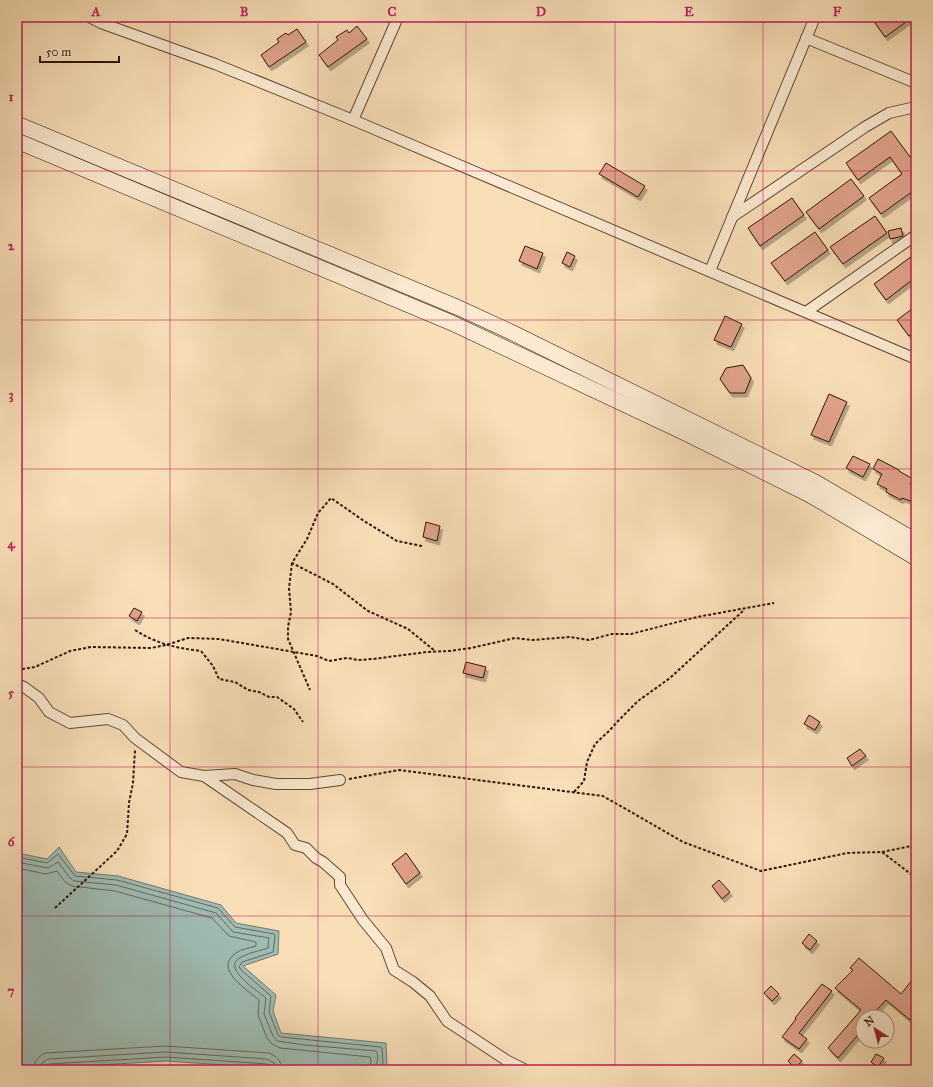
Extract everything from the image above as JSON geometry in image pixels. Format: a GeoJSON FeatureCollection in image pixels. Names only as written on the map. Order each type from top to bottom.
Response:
{"type":"FeatureCollection","features":[{"type":"Feature","properties":{"kind":"main road"},"geometry":{"type":"LineString","coordinates":[[17,124],[459,308],[511,332],[810,495],[916,558]]}},
{"type":"Feature","properties":{"kind":"main road"},"geometry":{"type":"LineString","coordinates":[[17,141],[452,323],[815,482],[916,540]]}},
{"type":"Feature","properties":{"kind":"main road"},"geometry":{"type":"LineString","coordinates":[[52,156],[58,141]]}},
{"type":"Feature","properties":{"kind":"main road"},"geometry":{"type":"LineString","coordinates":[[284,252],[289,238]]}},
{"type":"Feature","properties":{"kind":"main road"},"geometry":{"type":"LineString","coordinates":[[507,348],[511,332]]}},
{"type":"Feature","properties":{"kind":"street"},"geometry":{"type":"LineString","coordinates":[[89,17],[101,23],[215,64],[353,120],[710,270],[916,359]]}},
{"type":"Feature","properties":{"kind":"street"},"geometry":{"type":"LineString","coordinates":[[353,120],[398,17]]}},
{"type":"Feature","properties":{"kind":"street"},"geometry":{"type":"LineString","coordinates":[[710,270],[815,17]]}},
{"type":"Feature","properties":{"kind":"street"},"geometry":{"type":"LineString","coordinates":[[806,38],[916,83]]}},
{"type":"Feature","properties":{"kind":"street"},"geometry":{"type":"LineString","coordinates":[[732,217],[871,123],[889,113],[911,108],[916,109]]}},
{"type":"Feature","properties":{"kind":"street"},"geometry":{"type":"LineString","coordinates":[[806,312],[916,235]]}},
{"type":"Feature","properties":{"kind":"street"},"geometry":{"type":"LineString","coordinates":[[17,684],[24,687],[39,698],[49,712],[70,723],[108,718],[123,725],[135,738],[181,772],[204,776],[235,774],[253,780],[276,784],[310,784],[340,780]]}},
{"type":"Feature","properties":{"kind":"street"},"geometry":{"type":"LineString","coordinates":[[204,776],[287,833],[295,845],[306,848],[340,877],[340,885],[359,914],[386,948],[394,970],[413,982],[430,996],[447,1021],[506,1060],[526,1070]]}},
{"type":"Feature","properties":{"kind":"path"},"geometry":{"type":"LineString","coordinates":[[310,690],[288,639],[288,627],[291,612],[288,588],[292,563],[307,539],[318,513],[331,498],[364,521],[397,540],[422,546]]}},
{"type":"Feature","properties":{"kind":"path"},"geometry":{"type":"LineString","coordinates":[[292,563],[333,584],[368,611],[408,629],[436,651]]}},
{"type":"Feature","properties":{"kind":"path"},"geometry":{"type":"LineString","coordinates":[[17,670],[35,667],[70,651],[91,647],[151,648],[166,646],[188,638],[219,639],[293,651],[317,656],[329,661],[348,658],[358,660],[380,658],[471,648],[515,638],[532,640],[570,637],[589,640],[612,634],[631,634],[697,616],[774,603]]}},
{"type":"Feature","properties":{"kind":"path"},"geometry":{"type":"LineString","coordinates":[[574,792],[584,781],[587,762],[595,744],[638,701],[670,678],[745,609]]}},
{"type":"Feature","properties":{"kind":"path"},"geometry":{"type":"LineString","coordinates":[[135,630],[149,639],[166,646],[201,651],[213,666],[219,679],[234,682],[248,690],[260,692],[269,697],[276,697],[294,709],[303,722]]}},
{"type":"Feature","properties":{"kind":"path"},"geometry":{"type":"LineString","coordinates":[[55,908],[117,851],[127,834],[136,758],[135,738]]}},
{"type":"Feature","properties":{"kind":"path"},"geometry":{"type":"LineString","coordinates":[[340,780],[399,770],[604,796],[683,842],[761,871],[847,853],[882,852],[916,845]]}},
{"type":"Feature","properties":{"kind":"path"},"geometry":{"type":"LineString","coordinates":[[882,852],[916,878]]}},
{"type":"Feature","properties":{"kind":"water"},"geometry":{"type":"Polygon","coordinates":[[[59,847],[76,872],[118,876],[221,905],[236,923],[279,931],[278,954],[243,966],[276,995],[273,1011],[281,1033],[386,1043],[387,1067],[382,1070],[277,1070],[269,1068],[166,1061],[17,1070],[17,853],[47,859],[59,847]]]}},
{"type":"Feature","properties":{"kind":"building"},"geometry":{"type":"Polygon","coordinates":[[[871,17],[913,17],[885,37],[871,17]]]}},
{"type":"Feature","properties":{"kind":"building"},"geometry":{"type":"Polygon","coordinates":[[[357,26],[367,39],[328,67],[319,55],[338,40],[336,37],[347,30],[349,33],[357,26]]]}},
{"type":"Feature","properties":{"kind":"building"},"geometry":{"type":"Polygon","coordinates":[[[297,29],[306,42],[269,67],[261,55],[279,42],[277,39],[286,33],[288,35],[297,29]]]}},
{"type":"Feature","properties":{"kind":"building"},"geometry":{"type":"Polygon","coordinates":[[[891,131],[916,165],[916,189],[881,214],[869,198],[902,174],[890,157],[858,180],[846,163],[891,131]]]}},
{"type":"Feature","properties":{"kind":"building"},"geometry":{"type":"Polygon","coordinates":[[[606,163],[645,186],[638,197],[599,174],[606,163]]]}},
{"type":"Feature","properties":{"kind":"building"},"geometry":{"type":"Polygon","coordinates":[[[851,179],[864,196],[819,229],[806,212],[851,179]]]}},
{"type":"Feature","properties":{"kind":"building"},"geometry":{"type":"Polygon","coordinates":[[[792,198],[804,215],[760,246],[748,228],[792,198]]]}},
{"type":"Feature","properties":{"kind":"building"},"geometry":{"type":"Polygon","coordinates":[[[875,216],[887,233],[843,264],[830,247],[875,216]]]}},
{"type":"Feature","properties":{"kind":"building"},"geometry":{"type":"Polygon","coordinates":[[[901,228],[903,236],[890,239],[888,231],[901,228]]]}},
{"type":"Feature","properties":{"kind":"building"},"geometry":{"type":"Polygon","coordinates":[[[815,232],[828,250],[785,281],[771,263],[815,232]]]}},
{"type":"Feature","properties":{"kind":"building"},"geometry":{"type":"Polygon","coordinates":[[[525,246],[543,253],[537,269],[519,261],[525,246]]]}},
{"type":"Feature","properties":{"kind":"building"},"geometry":{"type":"Polygon","coordinates":[[[567,252],[575,256],[570,267],[562,263],[567,252]]]}},
{"type":"Feature","properties":{"kind":"building"},"geometry":{"type":"Polygon","coordinates":[[[916,253],[916,277],[886,300],[874,284],[916,253]]]}},
{"type":"Feature","properties":{"kind":"building"},"geometry":{"type":"Polygon","coordinates":[[[916,306],[916,331],[909,336],[897,320],[916,306]]]}},
{"type":"Feature","properties":{"kind":"building"},"geometry":{"type":"Polygon","coordinates":[[[725,316],[742,324],[731,347],[714,340],[725,316]]]}},
{"type":"Feature","properties":{"kind":"building"},"geometry":{"type":"Polygon","coordinates":[[[743,365],[751,378],[745,393],[730,393],[720,379],[726,368],[743,365]]]}},
{"type":"Feature","properties":{"kind":"building"},"geometry":{"type":"Polygon","coordinates":[[[829,394],[847,402],[829,442],[811,435],[829,394]]]}},
{"type":"Feature","properties":{"kind":"building"},"geometry":{"type":"Polygon","coordinates":[[[853,456],[870,464],[863,477],[846,468],[853,456]]]}},
{"type":"Feature","properties":{"kind":"building"},"geometry":{"type":"Polygon","coordinates":[[[878,459],[913,479],[910,484],[916,487],[916,503],[902,498],[901,500],[886,492],[887,489],[877,484],[882,474],[873,469],[878,459]]]}},
{"type":"Feature","properties":{"kind":"building"},"geometry":{"type":"Polygon","coordinates":[[[426,522],[440,526],[437,541],[423,537],[426,522]]]}},
{"type":"Feature","properties":{"kind":"building"},"geometry":{"type":"Polygon","coordinates":[[[134,608],[142,612],[137,621],[129,616],[134,608]]]}},
{"type":"Feature","properties":{"kind":"building"},"geometry":{"type":"Polygon","coordinates":[[[466,662],[486,667],[483,678],[463,673],[466,662]]]}},
{"type":"Feature","properties":{"kind":"building"},"geometry":{"type":"Polygon","coordinates":[[[809,715],[820,722],[815,730],[804,724],[809,715]]]}},
{"type":"Feature","properties":{"kind":"building"},"geometry":{"type":"Polygon","coordinates":[[[860,749],[866,756],[852,766],[847,758],[860,749]]]}},
{"type":"Feature","properties":{"kind":"building"},"geometry":{"type":"Polygon","coordinates":[[[406,853],[420,873],[406,884],[392,864],[406,853]]]}},
{"type":"Feature","properties":{"kind":"building"},"geometry":{"type":"Polygon","coordinates":[[[719,880],[730,892],[722,899],[712,886],[719,880]]]}},
{"type":"Feature","properties":{"kind":"building"},"geometry":{"type":"Polygon","coordinates":[[[809,934],[817,941],[810,950],[802,943],[809,934]]]}},
{"type":"Feature","properties":{"kind":"building"},"geometry":{"type":"Polygon","coordinates":[[[859,958],[901,994],[916,975],[916,1013],[910,1020],[886,1000],[878,1009],[860,1009],[835,988],[853,970],[850,968],[859,958]]]}},
{"type":"Feature","properties":{"kind":"building"},"geometry":{"type":"Polygon","coordinates":[[[822,984],[832,991],[799,1033],[807,1039],[799,1049],[782,1037],[822,984]]]}},
{"type":"Feature","properties":{"kind":"building"},"geometry":{"type":"Polygon","coordinates":[[[771,986],[779,994],[772,1001],[764,993],[771,986]]]}},
{"type":"Feature","properties":{"kind":"building"},"geometry":{"type":"Polygon","coordinates":[[[855,1017],[855,1038],[838,1058],[828,1048],[855,1017]]]}},
{"type":"Feature","properties":{"kind":"building"},"geometry":{"type":"Polygon","coordinates":[[[794,1054],[802,1061],[795,1068],[788,1061],[794,1054]]]}},
{"type":"Feature","properties":{"kind":"building"},"geometry":{"type":"Polygon","coordinates":[[[876,1054],[884,1058],[878,1067],[871,1062],[876,1054]]]}}]}
